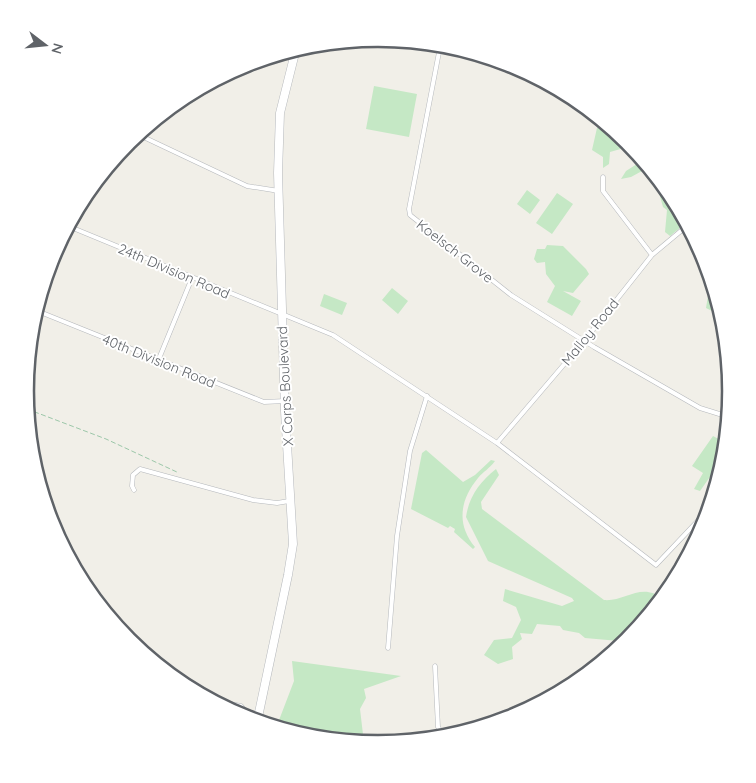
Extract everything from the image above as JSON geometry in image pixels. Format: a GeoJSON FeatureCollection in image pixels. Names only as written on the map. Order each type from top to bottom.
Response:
{"type":"FeatureCollection","features":[{"type":"Feature","properties":{"kind":"street","name":"X Corps Boulevard"},"geometry":{"type":"LineString","coordinates":[[257,714],[288,575],[293,544],[281,314],[279,191],[280,114],[294,58]]}},
{"type":"Feature","properties":{"kind":"lane","name":"Koelsch Grove"},"geometry":{"type":"LineString","coordinates":[[439,53],[409,205],[410,215],[415,222],[512,295],[584,341],[700,408],[722,415]]}},
{"type":"Feature","properties":{"kind":"lane"},"geometry":{"type":"LineString","coordinates":[[146,138],[247,186],[279,191]]}},
{"type":"Feature","properties":{"kind":"lane"},"geometry":{"type":"LineString","coordinates":[[603,177],[603,191],[652,255]]}},
{"type":"Feature","properties":{"kind":"lane","name":"24th Division Road"},"geometry":{"type":"LineString","coordinates":[[75,229],[333,335],[497,443],[656,565],[696,523]]}},
{"type":"Feature","properties":{"kind":"lane","name":"Malloy Road"},"geometry":{"type":"LineString","coordinates":[[497,443],[584,341],[652,255],[682,231]]}},
{"type":"Feature","properties":{"kind":"lane"},"geometry":{"type":"LineString","coordinates":[[158,361],[192,278]]}},
{"type":"Feature","properties":{"kind":"lane","name":"40th Division Road"},"geometry":{"type":"LineString","coordinates":[[43,313],[158,361],[264,402],[285,401]]}},
{"type":"Feature","properties":{"kind":"lane"},"geometry":{"type":"LineString","coordinates":[[388,648],[397,536],[410,451],[427,396]]}},
{"type":"Feature","properties":{"kind":"lane"},"geometry":{"type":"LineString","coordinates":[[134,490],[132,486],[133,475],[140,469],[190,484],[264,502],[292,501]]}},
{"type":"Feature","properties":{"kind":"lane"},"geometry":{"type":"LineString","coordinates":[[435,666],[438,726],[440,730]]}},
{"type":"Feature","properties":{"kind":"path"},"geometry":{"type":"LineString","coordinates":[[34,412],[79,428],[159,462],[179,473],[190,484]]}},
{"type":"Feature","properties":{"kind":"green space"},"geometry":{"type":"Polygon","coordinates":[[[374,86],[417,94],[409,137],[366,129],[374,86]]]}},
{"type":"Feature","properties":{"kind":"green space"},"geometry":{"type":"Polygon","coordinates":[[[597,128],[599,128],[622,149],[610,152],[609,164],[603,168],[603,157],[592,150],[597,128]]]}},
{"type":"Feature","properties":{"kind":"green space"},"geometry":{"type":"Polygon","coordinates":[[[636,164],[642,171],[631,177],[621,179],[626,171],[636,164]]]}},
{"type":"Feature","properties":{"kind":"green space"},"geometry":{"type":"Polygon","coordinates":[[[527,190],[540,200],[530,214],[517,204],[527,190]]]}},
{"type":"Feature","properties":{"kind":"green space"},"geometry":{"type":"Polygon","coordinates":[[[557,193],[573,204],[552,234],[536,223],[557,193]]]}},
{"type":"Feature","properties":{"kind":"green space"},"geometry":{"type":"Polygon","coordinates":[[[659,193],[681,227],[670,236],[665,232],[667,210],[663,207],[659,193]]]}},
{"type":"Feature","properties":{"kind":"green space"},"geometry":{"type":"Polygon","coordinates":[[[547,245],[563,246],[589,274],[573,293],[563,291],[581,301],[572,316],[547,302],[555,286],[546,274],[545,262],[537,263],[534,259],[537,249],[545,249],[547,245]]]}},
{"type":"Feature","properties":{"kind":"green space"},"geometry":{"type":"Polygon","coordinates":[[[392,288],[408,301],[398,314],[382,300],[392,288]]]}},
{"type":"Feature","properties":{"kind":"green space"},"geometry":{"type":"Polygon","coordinates":[[[324,294],[347,303],[342,315],[320,306],[324,294]]]}},
{"type":"Feature","properties":{"kind":"green space"},"geometry":{"type":"Polygon","coordinates":[[[708,294],[713,312],[706,308],[708,294]]]}},
{"type":"Feature","properties":{"kind":"green space"},"geometry":{"type":"Polygon","coordinates":[[[713,436],[719,439],[713,473],[700,491],[694,489],[703,473],[692,466],[713,436]]]}},
{"type":"Feature","properties":{"kind":"green space"},"geometry":{"type":"Polygon","coordinates":[[[426,450],[463,482],[475,475],[491,460],[495,461],[472,486],[464,503],[463,521],[465,530],[475,547],[473,549],[454,532],[455,529],[450,526],[448,528],[411,509],[422,453],[426,450]]]}},
{"type":"Feature","properties":{"kind":"green space"},"geometry":{"type":"Polygon","coordinates":[[[496,469],[499,475],[481,502],[482,509],[604,600],[641,592],[656,594],[637,618],[615,641],[585,638],[579,633],[563,630],[560,626],[537,624],[532,634],[520,633],[522,639],[512,647],[513,659],[498,664],[484,655],[494,640],[512,638],[521,620],[516,607],[503,601],[505,589],[562,606],[574,601],[572,598],[488,561],[466,517],[467,509],[476,490],[496,469]]]}},
{"type":"Feature","properties":{"kind":"green space"},"geometry":{"type":"Polygon","coordinates":[[[292,661],[401,676],[364,689],[366,698],[360,709],[363,735],[333,733],[279,721],[294,681],[292,661]]]}}]}
